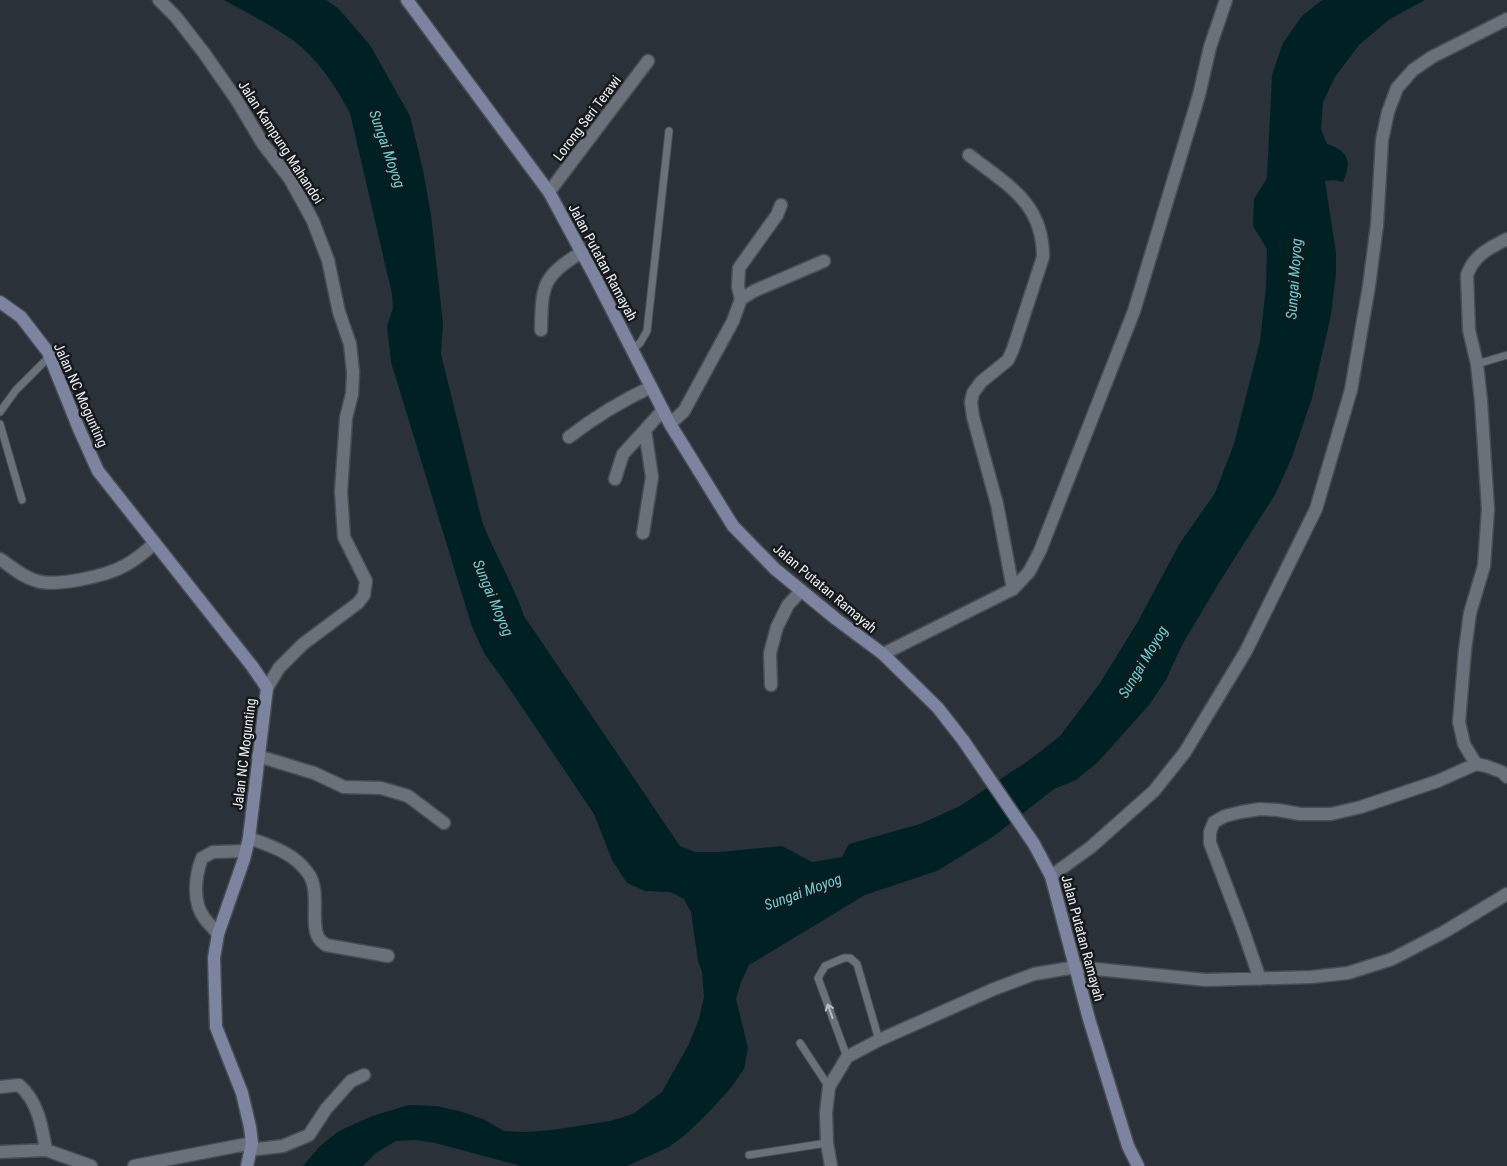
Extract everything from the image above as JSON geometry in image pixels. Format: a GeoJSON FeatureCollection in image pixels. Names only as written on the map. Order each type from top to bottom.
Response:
{"type":"FeatureCollection","features":[{"type":"Feature","properties":{"kind":"main road","name":"Jalan Putatan Ramayah"},"geometry":{"type":"LineString","coordinates":[[407,0],[549,192],[582,252],[670,424],[733,526],[775,569],[836,619],[883,654],[938,708],[963,740],[1034,844],[1051,876],[1089,1019],[1128,1146],[1138,1166]]}},
{"type":"Feature","properties":{"kind":"main road","name":"Jalan NC Mogunting"},"geometry":{"type":"LineString","coordinates":[[0,302],[21,316],[50,356],[98,471],[252,666],[267,688],[249,838],[218,934],[214,958],[216,1027],[242,1093],[250,1127],[251,1146],[247,1166]]}},
{"type":"Feature","properties":{"kind":"street","name":"Jalan Kampung Mahandoi"},"geometry":{"type":"LineString","coordinates":[[159,0],[176,17],[204,53],[236,99],[263,144],[290,179],[313,221],[328,260],[339,312],[350,344],[353,372],[352,394],[346,418],[341,492],[344,537],[366,581],[364,595],[358,603],[302,644],[279,668],[267,688]]}},
{"type":"Feature","properties":{"kind":"street"},"geometry":{"type":"LineString","coordinates":[[883,654],[1012,589],[1029,572],[1040,551],[1134,311],[1196,103],[1210,47],[1226,0]]}},
{"type":"Feature","properties":{"kind":"street"},"geometry":{"type":"LineString","coordinates":[[1051,876],[1090,847],[1154,791],[1185,752],[1246,651],[1316,509],[1350,390],[1369,286],[1377,225],[1382,140],[1388,112],[1398,88],[1414,70],[1432,58],[1507,19]]}},
{"type":"Feature","properties":{"kind":"street","name":"Lorong Seri Terawi"},"geometry":{"type":"LineString","coordinates":[[549,192],[648,61]]}},
{"type":"Feature","properties":{"kind":"street"},"geometry":{"type":"LineString","coordinates":[[969,155],[1023,198],[1034,215],[1043,243],[1043,257],[1014,349],[1008,360],[981,382],[973,393],[971,402],[973,417],[997,504],[1012,589]]}},
{"type":"Feature","properties":{"kind":"street"},"geometry":{"type":"LineString","coordinates":[[670,424],[684,411],[733,321],[741,299],[738,287],[739,268],[777,215],[781,204]]}},
{"type":"Feature","properties":{"kind":"street"},"geometry":{"type":"LineString","coordinates":[[1476,764],[1464,744],[1459,722],[1470,613],[1484,566],[1488,509],[1481,401],[1469,330],[1467,274],[1478,255],[1507,238]]}},
{"type":"Feature","properties":{"kind":"street"},"geometry":{"type":"LineString","coordinates":[[541,330],[542,299],[550,276],[562,264],[582,252]]}},
{"type":"Feature","properties":{"kind":"street"},"geometry":{"type":"LineString","coordinates":[[741,299],[754,291],[824,261]]}},
{"type":"Feature","properties":{"kind":"street"},"geometry":{"type":"LineString","coordinates":[[568,437],[622,400],[651,387]]}},
{"type":"Feature","properties":{"kind":"street"},"geometry":{"type":"LineString","coordinates":[[615,479],[623,454],[663,410]]}},
{"type":"Feature","properties":{"kind":"street"},"geometry":{"type":"LineString","coordinates":[[643,533],[652,477],[645,430]]}},
{"type":"Feature","properties":{"kind":"street"},"geometry":{"type":"LineString","coordinates":[[0,559],[21,574],[38,581],[55,582],[92,577],[123,567],[141,556],[155,543]]}},
{"type":"Feature","properties":{"kind":"street"},"geometry":{"type":"LineString","coordinates":[[771,685],[770,653],[777,627],[788,605],[802,591]]}},
{"type":"Feature","properties":{"kind":"street"},"geometry":{"type":"LineString","coordinates":[[258,756],[314,773],[344,787],[381,788],[408,796],[444,824]]}},
{"type":"Feature","properties":{"kind":"street"},"geometry":{"type":"LineString","coordinates":[[1260,979],[1210,842],[1210,832],[1214,822],[1225,816],[1260,809],[1300,814],[1331,814],[1362,807],[1438,781],[1476,764],[1502,772],[1507,777]]}},
{"type":"Feature","properties":{"kind":"street"},"geometry":{"type":"LineString","coordinates":[[249,838],[279,848],[291,856],[308,873],[312,881],[316,904],[316,932],[319,939],[326,945],[388,956]]}},
{"type":"Feature","properties":{"kind":"street"},"geometry":{"type":"LineString","coordinates":[[218,934],[204,918],[196,900],[202,858],[213,852],[246,851]]}},
{"type":"Feature","properties":{"kind":"street"},"geometry":{"type":"LineString","coordinates":[[831,1166],[827,1143],[826,1113],[829,1086],[847,1057],[879,1040],[994,989],[1034,974],[1076,967],[1206,980],[1260,979],[1348,973],[1392,959],[1444,932],[1507,894]]}},
{"type":"Feature","properties":{"kind":"street"},"geometry":{"type":"LineString","coordinates":[[134,1166],[251,1146],[283,1146],[309,1135],[326,1108],[350,1081],[364,1075]]}},
{"type":"Feature","properties":{"kind":"street"},"geometry":{"type":"LineString","coordinates":[[0,1087],[20,1085],[27,1092],[42,1125],[46,1150]]}},
{"type":"Feature","properties":{"kind":"street"},"geometry":{"type":"LineString","coordinates":[[0,1152],[46,1150],[91,1166]]}},
{"type":"Feature","properties":{"kind":"lane"},"geometry":{"type":"LineString","coordinates":[[632,350],[640,343],[647,331],[669,131]]}},
{"type":"Feature","properties":{"kind":"lane"},"geometry":{"type":"LineString","coordinates":[[1476,364],[1507,355]]}},
{"type":"Feature","properties":{"kind":"lane"},"geometry":{"type":"LineString","coordinates":[[0,412],[16,390],[50,356]]}},
{"type":"Feature","properties":{"kind":"lane"},"geometry":{"type":"LineString","coordinates":[[0,424],[22,500]]}},
{"type":"Feature","properties":{"kind":"lane"},"geometry":{"type":"LineString","coordinates":[[847,1057],[818,978],[824,966],[844,958],[850,958],[857,964],[879,1040]]}},
{"type":"Feature","properties":{"kind":"lane"},"geometry":{"type":"LineString","coordinates":[[800,1043],[829,1086]]}},
{"type":"Feature","properties":{"kind":"lane"},"geometry":{"type":"LineString","coordinates":[[749,1155],[827,1143]]}},
{"type":"Feature","properties":{"kind":"water","name":"Sungai Moyog"},"geometry":{"type":"Polygon","coordinates":[[[224,0],[326,0],[338,8],[370,45],[410,116],[423,170],[431,215],[443,323],[441,354],[482,521],[524,616],[680,846],[695,852],[719,852],[782,846],[812,862],[842,857],[849,844],[920,824],[960,806],[1028,761],[1060,736],[1100,683],[1137,623],[1180,543],[1215,493],[1234,444],[1260,341],[1266,287],[1267,249],[1253,226],[1254,199],[1267,178],[1272,75],[1283,43],[1302,16],[1322,0],[1425,0],[1390,19],[1359,45],[1335,77],[1323,102],[1321,129],[1327,144],[1340,150],[1347,158],[1348,163],[1343,182],[1325,181],[1336,253],[1336,273],[1331,315],[1312,398],[1292,457],[1276,493],[1219,583],[1182,645],[1166,680],[1149,705],[1098,762],[1076,780],[1054,789],[994,836],[937,871],[865,895],[749,965],[736,999],[748,1048],[744,1069],[730,1089],[685,1135],[669,1147],[627,1166],[521,1166],[435,1143],[416,1140],[396,1141],[376,1153],[363,1166],[303,1166],[320,1146],[339,1131],[372,1116],[409,1105],[436,1106],[459,1111],[483,1119],[504,1131],[526,1132],[610,1121],[633,1114],[662,1092],[689,1044],[699,1019],[704,997],[702,972],[698,961],[691,912],[684,899],[670,892],[645,891],[627,883],[612,860],[594,814],[484,653],[472,627],[391,362],[387,326],[393,308],[392,294],[350,113],[326,74],[303,48],[277,30],[224,0]]]}}]}
